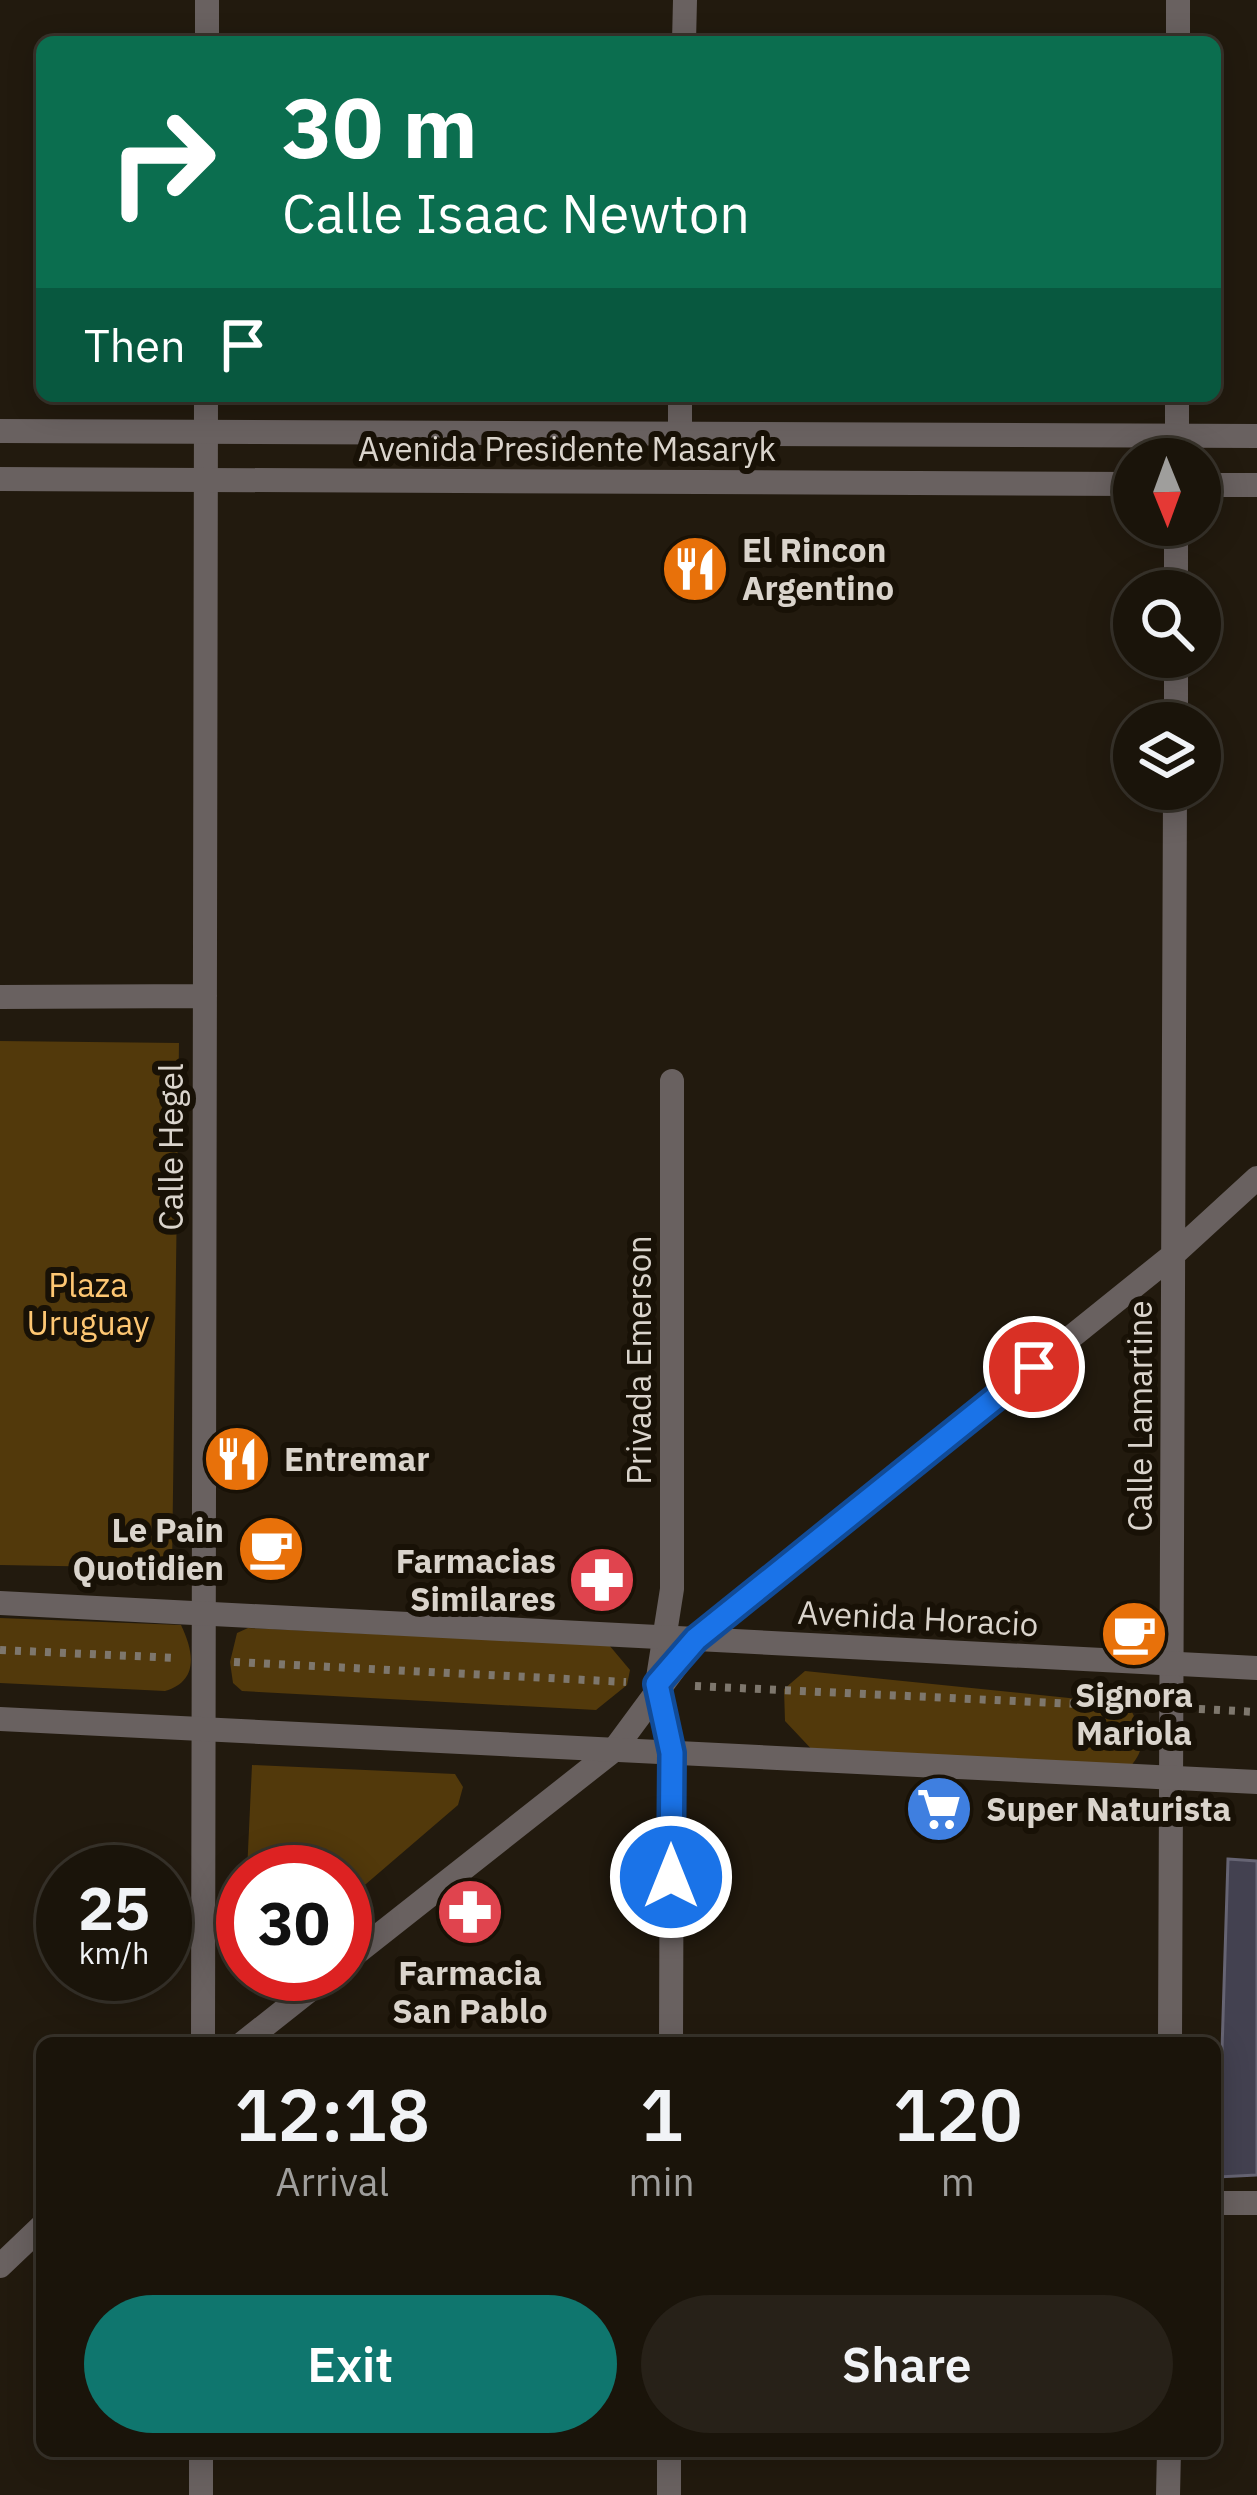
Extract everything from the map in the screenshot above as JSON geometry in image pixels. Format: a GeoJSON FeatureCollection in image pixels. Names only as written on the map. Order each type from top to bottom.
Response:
{"type":"FeatureCollection","features":[{"type":"Feature","properties":{"kind":"street"},"geometry":{"type":"LineString","coordinates":[[207,0],[207,36]]}},
{"type":"Feature","properties":{"kind":"street"},"geometry":{"type":"LineString","coordinates":[[684,36],[685,0]]}},
{"type":"Feature","properties":{"kind":"street"},"geometry":{"type":"LineString","coordinates":[[1178,0],[1178,36]]}},
{"type":"Feature","properties":{"kind":"street","name":"Calle Hegel"},"geometry":{"type":"LineString","coordinates":[[202,2037],[206,402]]}},
{"type":"Feature","properties":{"kind":"street"},"geometry":{"type":"LineString","coordinates":[[680,402],[680,434]]}},
{"type":"Feature","properties":{"kind":"street"},"geometry":{"type":"LineString","coordinates":[[1176,438],[1177,402]]}},
{"type":"Feature","properties":{"kind":"street","name":"Avenida Presidente Masaryk"},"geometry":{"type":"LineString","coordinates":[[0,430],[680,434],[1113,445]]}},
{"type":"Feature","properties":{"kind":"street","name":"Avenida Presidente Masaryk"},"geometry":{"type":"LineString","coordinates":[[1221,441],[1257,436]]}},
{"type":"Feature","properties":{"kind":"street","name":"Avenida Presidente Masaryk"},"geometry":{"type":"LineString","coordinates":[[0,479],[1113,484]]}},
{"type":"Feature","properties":{"kind":"street"},"geometry":{"type":"LineString","coordinates":[[1221,485],[1257,485]]}},
{"type":"Feature","properties":{"kind":"street","name":"Calle Lamartine"},"geometry":{"type":"LineString","coordinates":[[1170,2037],[1175,810]]}},
{"type":"Feature","properties":{"kind":"street"},"geometry":{"type":"LineString","coordinates":[[0,997],[205,996]]}},
{"type":"Feature","properties":{"kind":"street","name":"Privada Emerson"},"geometry":{"type":"LineString","coordinates":[[657,1684],[668,1638],[672,1081]]}},
{"type":"Feature","properties":{"kind":"street"},"geometry":{"type":"LineString","coordinates":[[372,1941],[614,1750],[657,1684],[696,1639],[1173,1255],[1257,1178]]}},
{"type":"Feature","properties":{"kind":"street","name":"Avenida Horacio"},"geometry":{"type":"LineString","coordinates":[[0,1603],[1257,1668]]}},
{"type":"Feature","properties":{"kind":"street"},"geometry":{"type":"LineString","coordinates":[[657,1684],[672,1753],[670,2037]]}},
{"type":"Feature","properties":{"kind":"street"},"geometry":{"type":"LineString","coordinates":[[0,1719],[1257,1782]]}},
{"type":"Feature","properties":{"kind":"street"},"geometry":{"type":"LineString","coordinates":[[251,2037],[296,2001]]}},
{"type":"Feature","properties":{"kind":"street"},"geometry":{"type":"LineString","coordinates":[[1221,2203],[1257,2203]]}},
{"type":"Feature","properties":{"kind":"street"},"geometry":{"type":"LineString","coordinates":[[0,2266],[36,2232]]}},
{"type":"Feature","properties":{"kind":"street"},"geometry":{"type":"LineString","coordinates":[[201,2495],[202,2457]]}},
{"type":"Feature","properties":{"kind":"street"},"geometry":{"type":"LineString","coordinates":[[669,2457],[669,2495]]}},
{"type":"Feature","properties":{"kind":"street"},"geometry":{"type":"LineString","coordinates":[[1168,2457],[1168,2495]]}},
{"type":"Feature","properties":{"kind":"green space","name":"Plaza Uruguay"},"geometry":{"type":"Polygon","coordinates":[[[0,1041],[179,1043],[172,1568],[0,1565],[0,1041]]]}},
{"type":"Feature","properties":{"kind":"green space"},"geometry":{"type":"Polygon","coordinates":[[[0,1618],[181,1625],[191,1664],[184,1680],[165,1691],[0,1683],[0,1618]]]}},
{"type":"Feature","properties":{"kind":"green space"},"geometry":{"type":"Polygon","coordinates":[[[248,1628],[609,1645],[630,1670],[627,1685],[596,1710],[242,1691],[233,1683],[230,1662],[237,1633],[248,1628]]]}},
{"type":"Feature","properties":{"kind":"green space"},"geometry":{"type":"Polygon","coordinates":[[[805,1671],[1098,1701],[1132,1712],[1141,1747],[1130,1767],[817,1755],[785,1721],[784,1689],[805,1671]]]}},
{"type":"Feature","properties":{"kind":"green space"},"geometry":{"type":"Polygon","coordinates":[[[252,1765],[455,1774],[463,1787],[458,1805],[372,1879],[372,1845],[248,1845],[252,1765]]]}},
{"type":"Feature","properties":{"kind":"building"},"geometry":{"type":"Polygon","coordinates":[[[1228,1859],[1257,1861],[1257,2175],[1221,2177],[1228,1859]]]}},
{"type":"Feature","properties":{"kind":"place","name":"El Rincon Argentino"},"geometry":{"type":"Point","coordinates":[695,569]}},
{"type":"Feature","properties":{"kind":"place","name":"Entremar"},"geometry":{"type":"Point","coordinates":[237,1459]}},
{"type":"Feature","properties":{"kind":"place","name":"Le Pain Quotidien"},"geometry":{"type":"Point","coordinates":[271,1549]}},
{"type":"Feature","properties":{"kind":"place","name":"Farmacias Similares"},"geometry":{"type":"Point","coordinates":[602,1580]}},
{"type":"Feature","properties":{"kind":"place","name":"Signora Mariola"},"geometry":{"type":"Point","coordinates":[1134,1634]}},
{"type":"Feature","properties":{"kind":"place","name":"Super Naturista"},"geometry":{"type":"Point","coordinates":[939,1809]}},
{"type":"Feature","properties":{"kind":"place","name":"Farmacia San Pablo"},"geometry":{"type":"Point","coordinates":[470,1912]}},
{"type":"Feature","properties":{"kind":"route"},"geometry":{"type":"LineString","coordinates":[[671,1877],[672,1753],[657,1684],[696,1639],[1034,1367]]}}]}
